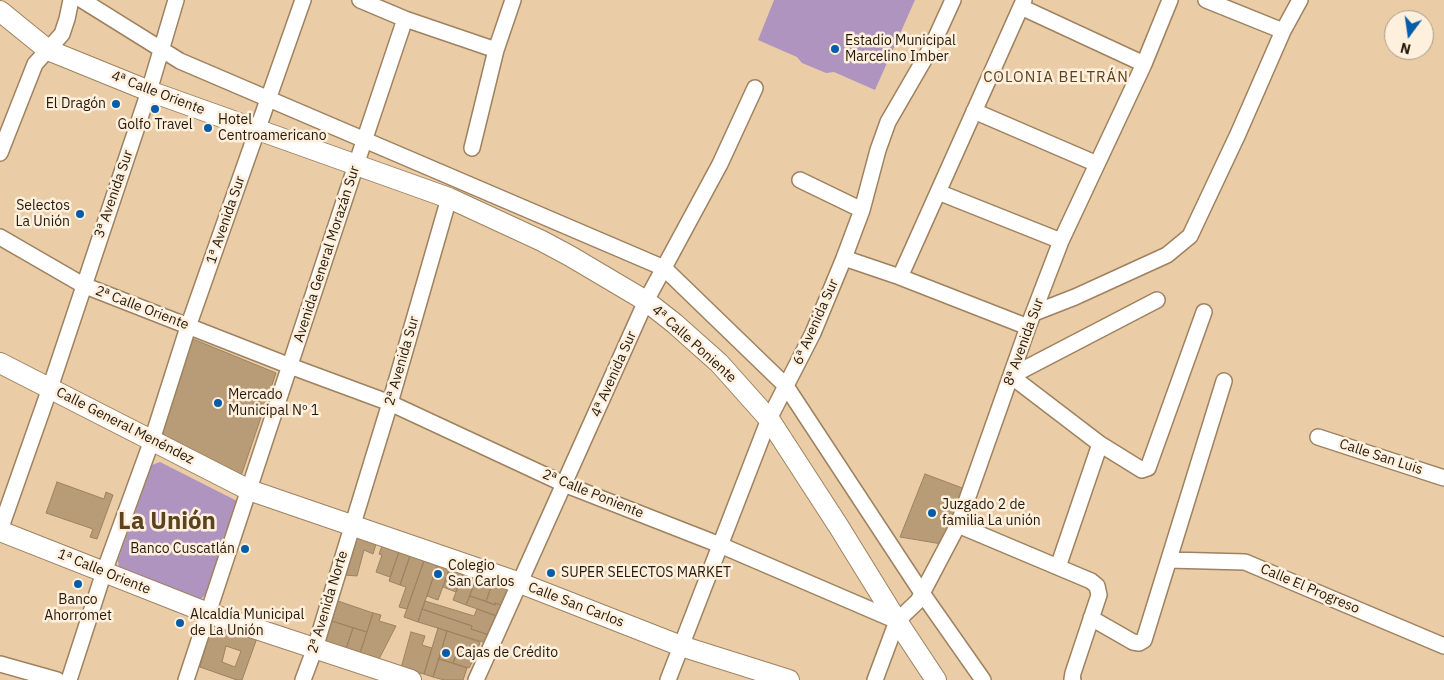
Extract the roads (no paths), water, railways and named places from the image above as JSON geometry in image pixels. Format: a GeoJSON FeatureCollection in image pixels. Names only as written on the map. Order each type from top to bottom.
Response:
{"type":"FeatureCollection","features":[{"type":"Feature","properties":{"kind":"main road","name":"4ª Calle Oriente"},"geometry":{"type":"LineString","coordinates":[[0,11],[48,50],[149,91],[356,165]]}},
{"type":"Feature","properties":{"kind":"main road","name":"4ª Calle Poniente"},"geometry":{"type":"LineString","coordinates":[[356,165],[449,198],[549,245],[646,302],[674,323],[719,363],[769,419],[936,680]]}},
{"type":"Feature","properties":{"kind":"main road","name":"Calle General Menéndez"},"geometry":{"type":"LineString","coordinates":[[0,363],[249,490]]}},
{"type":"Feature","properties":{"kind":"main road","name":"Calle San Carlos"},"geometry":{"type":"LineString","coordinates":[[249,490],[520,583],[681,646],[789,680]]}},
{"type":"Feature","properties":{"kind":"main road","name":"1ª Calle Oriente"},"geometry":{"type":"LineString","coordinates":[[0,530],[208,613],[411,680]]}},
{"type":"Feature","properties":{"kind":"street"},"geometry":{"type":"LineString","coordinates":[[0,153],[35,64],[62,34],[65,28],[71,0]]}},
{"type":"Feature","properties":{"kind":"street"},"geometry":{"type":"LineString","coordinates":[[82,0],[180,61],[664,268],[786,386],[922,593],[983,680]]}},
{"type":"Feature","properties":{"kind":"street","name":"3ª Avenida Sur"},"geometry":{"type":"LineString","coordinates":[[0,530],[50,388],[149,91],[176,0]]}},
{"type":"Feature","properties":{"kind":"street","name":"1ª Avenida Sur"},"geometry":{"type":"LineString","coordinates":[[69,680],[104,572],[152,440],[188,327],[303,0]]}},
{"type":"Feature","properties":{"kind":"street"},"geometry":{"type":"LineString","coordinates":[[360,0],[405,19],[496,50]]}},
{"type":"Feature","properties":{"kind":"street"},"geometry":{"type":"LineString","coordinates":[[472,148],[496,50],[513,0]]}},
{"type":"Feature","properties":{"kind":"street","name":"6ª Avenida Sur"},"geometry":{"type":"LineString","coordinates":[[668,680],[769,419],[813,333],[844,258],[862,210],[878,150],[888,122],[932,46],[952,0]]}},
{"type":"Feature","properties":{"kind":"street","name":"8ª Avenida Sur"},"geometry":{"type":"LineString","coordinates":[[875,680],[897,621],[918,601],[958,525],[1031,320],[1062,241],[1144,64],[1170,0]]}},
{"type":"Feature","properties":{"kind":"street"},"geometry":{"type":"LineString","coordinates":[[1206,0],[1283,31]]}},
{"type":"Feature","properties":{"kind":"street"},"geometry":{"type":"LineString","coordinates":[[844,258],[1031,320],[1075,296],[1167,255],[1190,236],[1238,134],[1283,31],[1300,0]]}},
{"type":"Feature","properties":{"kind":"street"},"geometry":{"type":"LineString","coordinates":[[900,277],[1023,3],[1144,64]]}},
{"type":"Feature","properties":{"kind":"street","name":"Avenida General Morazán Sur"},"geometry":{"type":"LineString","coordinates":[[186,680],[405,19]]}},
{"type":"Feature","properties":{"kind":"street","name":"4ª Avenida Sur"},"geometry":{"type":"LineString","coordinates":[[476,680],[646,302],[720,164],[755,88]]}},
{"type":"Feature","properties":{"kind":"street"},"geometry":{"type":"LineString","coordinates":[[974,111],[1097,164]]}},
{"type":"Feature","properties":{"kind":"street"},"geometry":{"type":"LineString","coordinates":[[800,180],[862,210]]}},
{"type":"Feature","properties":{"kind":"street"},"geometry":{"type":"LineString","coordinates":[[938,192],[1062,241]]}},
{"type":"Feature","properties":{"kind":"street","name":"2ª Avenida Sur"},"geometry":{"type":"LineString","coordinates":[[352,524],[390,403],[449,198]]}},
{"type":"Feature","properties":{"kind":"street","name":"2ª Calle Oriente"},"geometry":{"type":"LineString","coordinates":[[0,237],[83,285],[290,366]]}},
{"type":"Feature","properties":{"kind":"street"},"geometry":{"type":"LineString","coordinates":[[1157,300],[1011,376],[1100,444],[1142,470],[1148,468],[1204,312]]}},
{"type":"Feature","properties":{"kind":"street","name":"2ª Calle Poniente"},"geometry":{"type":"LineString","coordinates":[[290,366],[390,403],[564,484],[720,545],[897,621]]}},
{"type":"Feature","properties":{"kind":"street"},"geometry":{"type":"LineString","coordinates":[[1091,618],[1133,642],[1139,643],[1144,640],[1224,382]]}},
{"type":"Feature","properties":{"kind":"street","name":"Calle San Luis"},"geometry":{"type":"LineString","coordinates":[[1318,437],[1444,478]]}},
{"type":"Feature","properties":{"kind":"street"},"geometry":{"type":"LineString","coordinates":[[1058,567],[1100,444]]}},
{"type":"Feature","properties":{"kind":"street","name":"2ª Avenida Norte"},"geometry":{"type":"LineString","coordinates":[[303,680],[315,648],[352,524]]}},
{"type":"Feature","properties":{"kind":"street"},"geometry":{"type":"LineString","coordinates":[[958,525],[1092,581],[1097,586],[1099,595],[1072,673],[1073,680]]}},
{"type":"Feature","properties":{"kind":"street","name":"Calle El Progreso"},"geometry":{"type":"LineString","coordinates":[[1169,560],[1245,562],[1444,646]]}},
{"type":"Feature","properties":{"kind":"street"},"geometry":{"type":"LineString","coordinates":[[0,664],[57,680]]}},
{"type":"Feature","properties":{"kind":"place","name":"Estadio Municipal Marcelino Imber"},"geometry":{"type":"Point","coordinates":[835,49]}},
{"type":"Feature","properties":{"kind":"place","name":"El Dragón"},"geometry":{"type":"Point","coordinates":[116,104]}},
{"type":"Feature","properties":{"kind":"place","name":"Golfo Travel"},"geometry":{"type":"Point","coordinates":[155,109]}},
{"type":"Feature","properties":{"kind":"place","name":"Hotel Centroamericano"},"geometry":{"type":"Point","coordinates":[208,128]}},
{"type":"Feature","properties":{"kind":"place","name":"Selectos La Unión"},"geometry":{"type":"Point","coordinates":[80,214]}},
{"type":"Feature","properties":{"kind":"place","name":"Mercado Municipal Nº 1"},"geometry":{"type":"Point","coordinates":[218,403]}},
{"type":"Feature","properties":{"kind":"place","name":"Juzgado 2 de familia La unión"},"geometry":{"type":"Point","coordinates":[932,513]}},
{"type":"Feature","properties":{"kind":"place","name":"Banco Cuscatlán"},"geometry":{"type":"Point","coordinates":[245,549]}},
{"type":"Feature","properties":{"kind":"place","name":"SUPER SELECTOS MARKET"},"geometry":{"type":"Point","coordinates":[551,573]}},
{"type":"Feature","properties":{"kind":"place","name":"Colegio San Carlos"},"geometry":{"type":"Point","coordinates":[438,574]}},
{"type":"Feature","properties":{"kind":"place","name":"Banco Ahorromet"},"geometry":{"type":"Point","coordinates":[78,584]}},
{"type":"Feature","properties":{"kind":"place","name":"Alcaldía Municipal de La Unión"},"geometry":{"type":"Point","coordinates":[180,623]}},
{"type":"Feature","properties":{"kind":"place","name":"Cajas de Crédito"},"geometry":{"type":"Point","coordinates":[446,653]}},
{"type":"Feature","properties":{"kind":"district","name":"COLONIA BELTRÁN"},"geometry":{"type":"Point","coordinates":[1056,78]}},
{"type":"Feature","properties":{"kind":"district","name":"La Unión"},"geometry":{"type":"Point","coordinates":[167,522]}}]}
